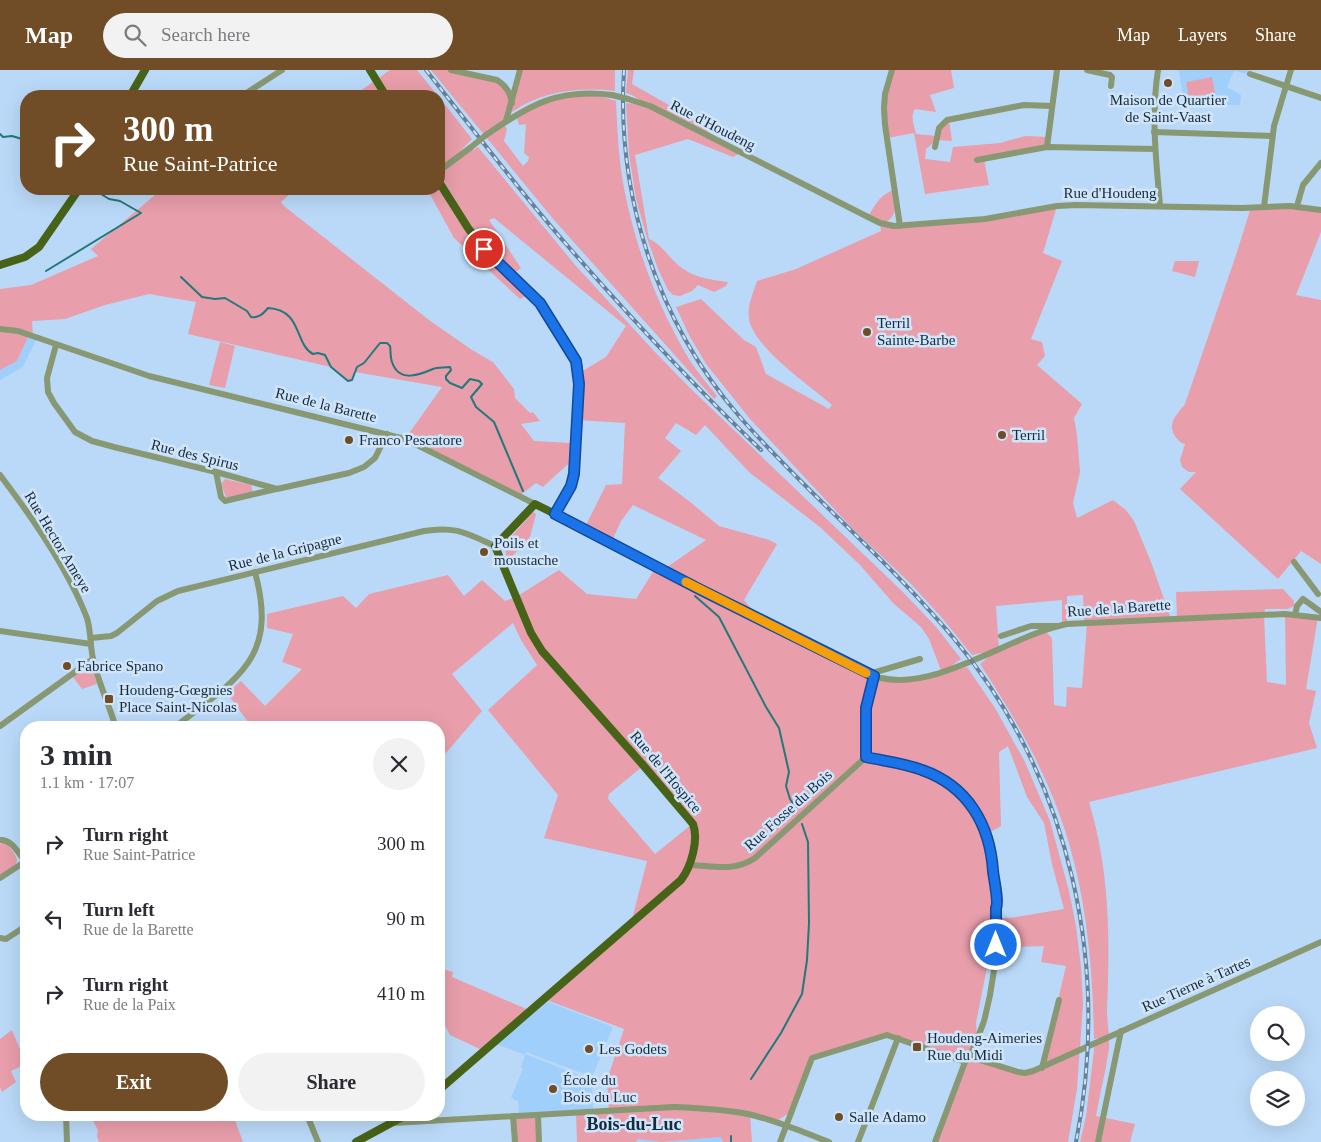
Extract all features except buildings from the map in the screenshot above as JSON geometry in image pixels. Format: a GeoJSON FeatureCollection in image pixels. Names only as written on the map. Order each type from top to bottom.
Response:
{"type":"FeatureCollection","features":[{"type":"Feature","properties":{"kind":"main road"},"geometry":{"type":"LineString","coordinates":[[133,90],[144,70]]}},
{"type":"Feature","properties":{"kind":"main road"},"geometry":{"type":"LineString","coordinates":[[370,70],[382,90]]}},
{"type":"Feature","properties":{"kind":"main road"},"geometry":{"type":"LineString","coordinates":[[445,192],[484,249],[540,303],[576,361],[579,384],[574,474],[571,486],[555,514]]}},
{"type":"Feature","properties":{"kind":"main road"},"geometry":{"type":"LineString","coordinates":[[0,265],[25,257],[39,247],[75,195]]}},
{"type":"Feature","properties":{"kind":"main road"},"geometry":{"type":"LineString","coordinates":[[495,546],[535,504]]}},
{"type":"Feature","properties":{"kind":"main road","name":"Rue de la Barette"},"geometry":{"type":"LineString","coordinates":[[535,504],[555,514]]}},
{"type":"Feature","properties":{"kind":"main road","name":"Rue de l'Hospice"},"geometry":{"type":"LineString","coordinates":[[495,546],[531,632],[542,651],[693,824],[695,832],[691,865]]}},
{"type":"Feature","properties":{"kind":"main road"},"geometry":{"type":"LineString","coordinates":[[445,1085],[681,880],[691,865]]}},
{"type":"Feature","properties":{"kind":"main road"},"geometry":{"type":"LineString","coordinates":[[356,1142],[396,1121]]}},
{"type":"Feature","properties":{"kind":"street"},"geometry":{"type":"LineString","coordinates":[[251,90],[282,70]]}},
{"type":"Feature","properties":{"kind":"street"},"geometry":{"type":"LineString","coordinates":[[451,70],[497,80],[507,88],[512,103]]}},
{"type":"Feature","properties":{"kind":"street"},"geometry":{"type":"LineString","coordinates":[[506,121],[520,70]]}},
{"type":"Feature","properties":{"kind":"street"},"geometry":{"type":"LineString","coordinates":[[892,70],[885,94],[884,108],[897,226]]}},
{"type":"Feature","properties":{"kind":"street"},"geometry":{"type":"LineString","coordinates":[[1047,147],[1057,70]]}},
{"type":"Feature","properties":{"kind":"street"},"geometry":{"type":"LineString","coordinates":[[1086,70],[1110,75],[1112,77],[1112,86]]}},
{"type":"Feature","properties":{"kind":"street"},"geometry":{"type":"LineString","coordinates":[[1158,70],[1154,132],[1160,206]]}},
{"type":"Feature","properties":{"kind":"street"},"geometry":{"type":"LineString","coordinates":[[1264,207],[1272,136],[1291,70]]}},
{"type":"Feature","properties":{"kind":"street"},"geometry":{"type":"LineString","coordinates":[[1250,74],[1321,98]]}},
{"type":"Feature","properties":{"kind":"street","name":"Rue d'Houdeng"},"geometry":{"type":"LineString","coordinates":[[445,167],[486,135],[534,104],[564,96],[590,93],[612,95],[650,106],[871,218],[897,226],[985,219],[1057,206],[1242,208],[1297,206],[1321,210]]}},
{"type":"Feature","properties":{"kind":"street"},"geometry":{"type":"LineString","coordinates":[[935,147],[939,128],[947,120],[1024,105],[1052,106]]}},
{"type":"Feature","properties":{"kind":"street"},"geometry":{"type":"LineString","coordinates":[[1154,132],[1272,136]]}},
{"type":"Feature","properties":{"kind":"street"},"geometry":{"type":"LineString","coordinates":[[977,160],[1047,147],[1155,149]]}},
{"type":"Feature","properties":{"kind":"street"},"geometry":{"type":"LineString","coordinates":[[1297,206],[1303,185],[1321,163]]}},
{"type":"Feature","properties":{"kind":"street","name":"Rue de la Barette"},"geometry":{"type":"LineString","coordinates":[[0,329],[18,331],[149,376],[415,442],[535,504]]}},
{"type":"Feature","properties":{"kind":"street","name":"Rue des Spirus"},"geometry":{"type":"LineString","coordinates":[[56,345],[47,378],[48,392],[76,432],[92,441],[114,448],[216,472],[277,489],[364,467],[375,458],[387,434]]}},
{"type":"Feature","properties":{"kind":"street"},"geometry":{"type":"LineString","coordinates":[[216,472],[221,497],[225,501],[277,489]]}},
{"type":"Feature","properties":{"kind":"street","name":"Rue Hector Ameye"},"geometry":{"type":"LineString","coordinates":[[0,475],[67,575],[76,594],[89,626],[96,672],[114,721]]}},
{"type":"Feature","properties":{"kind":"street","name":"Rue de la Barette"},"geometry":{"type":"LineString","coordinates":[[555,514],[693,586],[871,675],[883,679],[910,679],[936,675],[1062,625],[1296,615],[1321,618]]}},
{"type":"Feature","properties":{"kind":"street","name":"Rue de la Gripagne"},"geometry":{"type":"LineString","coordinates":[[0,632],[91,641],[117,633],[157,601],[178,591],[424,531],[442,528],[462,532],[495,546]]}},
{"type":"Feature","properties":{"kind":"street"},"geometry":{"type":"LineString","coordinates":[[1294,562],[1318,594]]}},
{"type":"Feature","properties":{"kind":"street"},"geometry":{"type":"LineString","coordinates":[[183,721],[237,677],[253,656],[260,638],[263,611],[255,572]]}},
{"type":"Feature","properties":{"kind":"street"},"geometry":{"type":"LineString","coordinates":[[1296,615],[1297,606],[1303,599],[1321,612]]}},
{"type":"Feature","properties":{"kind":"street"},"geometry":{"type":"LineString","coordinates":[[1001,636],[1031,626],[1062,625]]}},
{"type":"Feature","properties":{"kind":"street"},"geometry":{"type":"LineString","coordinates":[[0,726],[93,659]]}},
{"type":"Feature","properties":{"kind":"street"},"geometry":{"type":"LineString","coordinates":[[920,659],[871,675],[866,708],[866,757],[922,769],[944,780],[959,792],[977,814],[987,834],[992,852],[995,890],[993,896],[996,908],[997,935],[993,978],[983,1022],[935,1142]]}},
{"type":"Feature","properties":{"kind":"street","name":"Rue Fosse du Bois"},"geometry":{"type":"LineString","coordinates":[[691,865],[728,868],[746,864],[866,757]]}},
{"type":"Feature","properties":{"kind":"street"},"geometry":{"type":"LineString","coordinates":[[0,840],[6,840],[20,854]]}},
{"type":"Feature","properties":{"kind":"street"},"geometry":{"type":"LineString","coordinates":[[0,878],[20,865]]}},
{"type":"Feature","properties":{"kind":"street"},"geometry":{"type":"LineString","coordinates":[[0,938],[6,939],[20,930]]}},
{"type":"Feature","properties":{"kind":"street","name":"Rue Tierne à Tartes"},"geometry":{"type":"LineString","coordinates":[[898,1038],[967,1060],[1025,1073],[1042,1068],[1321,942]]}},
{"type":"Feature","properties":{"kind":"street"},"geometry":{"type":"LineString","coordinates":[[1042,1068],[1059,1000]]}},
{"type":"Feature","properties":{"kind":"street"},"geometry":{"type":"LineString","coordinates":[[1098,1142],[1121,1031]]}},
{"type":"Feature","properties":{"kind":"street"},"geometry":{"type":"LineString","coordinates":[[780,1142],[812,1058],[887,1035],[898,1038],[858,1142]]}},
{"type":"Feature","properties":{"kind":"street"},"geometry":{"type":"LineString","coordinates":[[445,1120],[674,1107],[696,1108],[750,1114],[829,1142]]}},
{"type":"Feature","properties":{"kind":"street"},"geometry":{"type":"LineString","coordinates":[[538,1115],[539,1142]]}},
{"type":"Feature","properties":{"kind":"street"},"geometry":{"type":"LineString","coordinates":[[514,1116],[515,1142]]}},
{"type":"Feature","properties":{"kind":"street"},"geometry":{"type":"LineString","coordinates":[[66,1121],[67,1142]]}},
{"type":"Feature","properties":{"kind":"street"},"geometry":{"type":"LineString","coordinates":[[310,1121],[318,1142]]}},
{"type":"Feature","properties":{"kind":"street"},"geometry":{"type":"LineString","coordinates":[[392,1123],[427,1121]]}},
{"type":"Feature","properties":{"kind":"shaded area"},"geometry":{"type":"Polygon","coordinates":[[[390,70],[417,70],[433,90],[362,90],[390,70]]]}},
{"type":"Feature","properties":{"kind":"shaded area"},"geometry":{"type":"Polygon","coordinates":[[[431,70],[451,70],[497,80],[511,97],[503,123],[507,129],[504,141],[523,166],[529,157],[524,153],[526,124],[519,125],[516,114],[534,104],[590,93],[616,101],[621,170],[625,195],[638,244],[665,315],[689,359],[717,396],[714,399],[554,220],[431,70]]]}},
{"type":"Feature","properties":{"kind":"shaded area"},"geometry":{"type":"Polygon","coordinates":[[[522,70],[615,70],[615,91],[575,90],[562,92],[536,99],[512,112],[513,100],[522,70]]]}},
{"type":"Feature","properties":{"kind":"shaded area"},"geometry":{"type":"Polygon","coordinates":[[[628,70],[634,70],[632,84],[690,117],[725,145],[740,153],[733,157],[688,139],[635,155],[649,239],[688,272],[700,277],[728,282],[726,286],[714,292],[698,285],[692,291],[680,296],[673,295],[668,290],[658,269],[636,199],[629,154],[626,103],[648,105],[626,93],[628,70]]]}},
{"type":"Feature","properties":{"kind":"shaded area"},"geometry":{"type":"Polygon","coordinates":[[[892,70],[951,70],[954,88],[930,95],[936,112],[915,109],[913,115],[916,134],[937,136],[939,128],[949,120],[952,141],[937,140],[926,149],[925,159],[950,162],[953,147],[1000,143],[1025,136],[1049,137],[1047,147],[984,159],[989,185],[925,194],[914,133],[887,138],[884,108],[892,70]]]}},
{"type":"Feature","properties":{"kind":"shaded area"},"geometry":{"type":"Polygon","coordinates":[[[1175,70],[1249,70],[1248,74],[1234,71],[1227,87],[1241,95],[1240,105],[1184,104],[1179,71],[1175,70]]]}},
{"type":"Feature","properties":{"kind":"shaded area"},"geometry":{"type":"Polygon","coordinates":[[[1212,77],[1215,93],[1189,98],[1186,82],[1212,77]]]}},
{"type":"Feature","properties":{"kind":"shaded area"},"geometry":{"type":"Polygon","coordinates":[[[445,105],[472,139],[446,166],[478,147],[576,266],[654,351],[689,387],[904,593],[937,628],[961,659],[943,672],[967,667],[995,708],[1025,762],[1050,821],[1069,891],[1076,926],[1083,1004],[1077,1089],[1068,1142],[935,1142],[965,1062],[887,1035],[812,1058],[791,1112],[778,1120],[750,1115],[752,1142],[723,1142],[721,1137],[662,1142],[638,1139],[636,1142],[577,1142],[576,1113],[609,1111],[607,1080],[624,1029],[544,999],[631,923],[647,861],[544,838],[558,795],[488,710],[537,665],[513,623],[452,674],[482,711],[445,754],[445,721],[247,721],[227,693],[241,681],[265,706],[302,669],[282,662],[293,634],[267,628],[267,614],[343,596],[356,608],[369,594],[448,575],[464,596],[482,580],[505,601],[516,597],[559,570],[587,594],[636,599],[653,572],[640,558],[663,570],[706,540],[633,505],[621,521],[611,543],[584,529],[606,485],[622,484],[625,423],[577,420],[579,373],[606,357],[626,326],[494,218],[489,220],[521,268],[511,275],[530,294],[520,299],[454,238],[430,195],[445,195],[445,105]],[[676,423],[665,438],[681,451],[658,478],[719,526],[777,544],[744,600],[761,620],[883,679],[942,673],[929,639],[921,627],[894,604],[860,565],[821,528],[749,472],[705,425],[696,435],[676,423]],[[1008,746],[999,752],[1001,826],[987,834],[997,918],[1010,918],[1064,909],[1044,823],[1027,797],[1008,746]],[[643,766],[609,794],[608,799],[655,854],[692,824],[643,766]],[[997,945],[996,956],[988,962],[976,1023],[977,1039],[970,1057],[1018,1072],[1042,1068],[1066,966],[1041,962],[1044,946],[1015,947],[997,945]]]}},
{"type":"Feature","properties":{"kind":"shaded area"},"geometry":{"type":"Polygon","coordinates":[[[895,190],[895,210],[892,217],[884,224],[985,219],[1057,206],[1043,253],[1062,261],[1031,339],[1042,342],[1045,356],[1037,365],[1082,404],[1074,418],[1080,472],[1073,503],[1077,518],[1113,500],[1126,510],[1134,521],[1151,562],[1171,619],[1177,618],[1176,592],[1283,589],[1294,601],[1294,606],[1288,609],[1265,609],[1267,682],[1286,685],[1285,614],[1318,617],[1306,689],[1316,691],[1309,723],[1317,748],[1089,802],[1096,828],[1105,879],[1108,931],[1107,1010],[1109,1048],[1096,1116],[1135,1124],[1130,1142],[1080,1142],[1086,1116],[1095,1042],[1106,1037],[1094,1039],[1093,996],[1084,909],[1075,866],[1059,812],[1024,736],[980,664],[997,650],[972,655],[911,584],[852,528],[750,419],[706,364],[689,335],[676,307],[701,299],[744,340],[756,347],[766,374],[829,409],[832,405],[771,354],[761,342],[753,330],[749,319],[751,300],[757,281],[796,269],[881,231],[880,223],[868,217],[878,200],[895,190]],[[1083,595],[1067,596],[1067,624],[1062,625],[1062,600],[996,606],[999,650],[1045,631],[1052,638],[1054,705],[1066,707],[1067,687],[1082,688],[1087,623],[1084,623],[1083,595]]]}},
{"type":"Feature","properties":{"kind":"shaded area"},"geometry":{"type":"Polygon","coordinates":[[[155,195],[289,195],[281,202],[284,206],[429,320],[493,362],[514,389],[515,398],[530,413],[533,412],[540,421],[521,424],[534,441],[572,443],[571,465],[567,465],[543,487],[536,483],[519,496],[405,439],[442,387],[355,372],[352,380],[348,381],[331,367],[188,334],[196,302],[149,294],[105,305],[65,319],[32,321],[33,336],[29,335],[17,361],[0,370],[0,289],[31,285],[98,256],[91,249],[155,195]]]}},
{"type":"Feature","properties":{"kind":"shaded area"},"geometry":{"type":"Polygon","coordinates":[[[1251,207],[1321,210],[1321,232],[1296,295],[1321,300],[1321,564],[1301,551],[1278,579],[1180,489],[1196,472],[1189,472],[1182,467],[1180,460],[1185,444],[1177,438],[1172,428],[1174,419],[1185,404],[1251,207]]]}},
{"type":"Feature","properties":{"kind":"shaded area"},"geometry":{"type":"Polygon","coordinates":[[[1175,261],[1199,261],[1195,277],[1172,271],[1175,261]]]}},
{"type":"Feature","properties":{"kind":"shaded area"},"geometry":{"type":"Polygon","coordinates":[[[29,335],[37,338],[23,367],[0,380],[0,370],[17,361],[29,335]]]}},
{"type":"Feature","properties":{"kind":"shaded area"},"geometry":{"type":"Polygon","coordinates":[[[220,342],[235,346],[225,388],[209,385],[220,342]]]}},
{"type":"Feature","properties":{"kind":"shaded area"},"geometry":{"type":"Polygon","coordinates":[[[225,479],[251,485],[253,492],[230,498],[226,497],[221,484],[225,479]]]}},
{"type":"Feature","properties":{"kind":"shaded area"},"geometry":{"type":"Polygon","coordinates":[[[533,512],[536,514],[530,537],[510,559],[506,555],[505,544],[533,512]]]}},
{"type":"Feature","properties":{"kind":"shaded area"},"geometry":{"type":"Polygon","coordinates":[[[86,667],[92,670],[97,684],[82,689],[72,676],[86,667]]]}},
{"type":"Feature","properties":{"kind":"shaded area"},"geometry":{"type":"Polygon","coordinates":[[[0,844],[7,844],[15,855],[17,862],[0,876],[0,844]]]}},
{"type":"Feature","properties":{"kind":"shaded area"},"geometry":{"type":"Polygon","coordinates":[[[445,970],[453,972],[452,977],[531,1011],[484,1051],[450,1035],[445,1026],[445,970]]]}},
{"type":"Feature","properties":{"kind":"shaded area"},"geometry":{"type":"Polygon","coordinates":[[[546,1001],[613,1027],[593,1075],[587,1075],[526,1052],[525,1054],[591,1080],[593,1109],[519,1113],[518,1101],[511,1098],[523,1069],[521,1067],[525,1055],[496,1044],[546,1001]]]}},
{"type":"Feature","properties":{"kind":"shaded area"},"geometry":{"type":"Polygon","coordinates":[[[12,1030],[20,1049],[20,1067],[11,1071],[16,1082],[2,1092],[0,1087],[0,1039],[12,1030]]]}},
{"type":"Feature","properties":{"kind":"shaded area"},"geometry":{"type":"Polygon","coordinates":[[[538,1115],[539,1142],[515,1142],[513,1116],[538,1115]]]}},
{"type":"Feature","properties":{"kind":"shaded area"},"geometry":{"type":"Polygon","coordinates":[[[93,1121],[235,1121],[243,1142],[99,1142],[98,1130],[93,1121]]]}},
{"type":"Feature","properties":{"kind":"shaded area"},"geometry":{"type":"Polygon","coordinates":[[[721,1137],[723,1142],[662,1142],[721,1137]]]}},
{"type":"Feature","properties":{"kind":"shaded area"},"geometry":{"type":"Polygon","coordinates":[[[638,1139],[662,1142],[637,1142],[638,1139]]]}},
{"type":"Feature","properties":{"kind":"waterway"},"geometry":{"type":"LineString","coordinates":[[0,134],[3,137],[12,136],[20,138]]}},
{"type":"Feature","properties":{"kind":"waterway"},"geometry":{"type":"LineString","coordinates":[[46,271],[141,213],[120,201],[109,199],[103,195]]}},
{"type":"Feature","properties":{"kind":"waterway"},"geometry":{"type":"LineString","coordinates":[[181,277],[202,297],[225,298],[247,311],[251,317],[261,315],[268,308],[279,310],[293,321],[307,349],[313,354],[325,355],[331,367],[348,381],[352,380],[357,367],[364,363],[380,343],[387,343],[390,346],[391,360],[395,369],[404,375],[416,375],[435,368],[450,367],[451,370],[446,376],[450,383],[462,388],[470,379],[479,381],[482,384],[471,397],[476,407],[494,422],[523,491]]}},
{"type":"Feature","properties":{"kind":"waterway"},"geometry":{"type":"LineString","coordinates":[[695,596],[719,617],[779,728],[789,772],[786,786],[790,799],[796,808]]}},
{"type":"Feature","properties":{"kind":"waterway"},"geometry":{"type":"LineString","coordinates":[[751,1079],[781,1033],[802,994],[807,960],[809,923],[808,842],[802,824]]}},
{"type":"Feature","properties":{"kind":"waterway"},"geometry":{"type":"LineString","coordinates":[[731,1136],[731,1142]]}},
{"type":"Feature","properties":{"kind":"railway"},"geometry":{"type":"LineString","coordinates":[[426,70],[442,90]]}},
{"type":"Feature","properties":{"kind":"railway"},"geometry":{"type":"LineString","coordinates":[[624,70],[623,117],[627,163],[635,209],[648,254],[664,298],[685,339],[710,379],[765,445],[876,555],[956,641],[996,695],[1028,753],[1054,814],[1072,878],[1084,943],[1088,1009],[1086,1076],[1076,1142]]}},
{"type":"Feature","properties":{"kind":"railway"},"geometry":{"type":"LineString","coordinates":[[445,94],[530,201],[589,271],[686,375],[761,450]]}},
{"type":"Feature","properties":{"kind":"slow traffic"},"geometry":{"type":"LineString","coordinates":[[686,582],[866,673]]}},
{"type":"Feature","properties":{"kind":"place","name":"Maison de Quartier de Saint-Vaast"},"geometry":{"type":"Point","coordinates":[1168,83]}},
{"type":"Feature","properties":{"kind":"place","name":"Terril Sainte-Barbe"},"geometry":{"type":"Point","coordinates":[867,332]}},
{"type":"Feature","properties":{"kind":"place","name":"Terril"},"geometry":{"type":"Point","coordinates":[1002,435]}},
{"type":"Feature","properties":{"kind":"place","name":"Franco Pescatore"},"geometry":{"type":"Point","coordinates":[349,440]}},
{"type":"Feature","properties":{"kind":"place","name":"Poils et moustache"},"geometry":{"type":"Point","coordinates":[484,552]}},
{"type":"Feature","properties":{"kind":"place","name":"Fabrice Spano"},"geometry":{"type":"Point","coordinates":[67,666]}},
{"type":"Feature","properties":{"kind":"place","name":"Houdeng-Gœgnies Place Saint-Nicolas"},"geometry":{"type":"Point","coordinates":[109,699]}},
{"type":"Feature","properties":{"kind":"place","name":"Houdeng-Aimeries Rue du Midi"},"geometry":{"type":"Point","coordinates":[917,1047]}},
{"type":"Feature","properties":{"kind":"place","name":"Les Godets"},"geometry":{"type":"Point","coordinates":[589,1049]}},
{"type":"Feature","properties":{"kind":"place","name":"École du Bois du Luc"},"geometry":{"type":"Point","coordinates":[553,1089]}},
{"type":"Feature","properties":{"kind":"place","name":"Salle Adamo"},"geometry":{"type":"Point","coordinates":[839,1117]}},
{"type":"Feature","properties":{"kind":"district","name":"Bois-du-Luc"},"geometry":{"type":"Point","coordinates":[634,1124]}},
{"type":"Feature","properties":{"kind":"route"},"geometry":{"type":"LineString","coordinates":[[484,249],[540,303],[573,353],[578,368],[579,384],[574,474],[571,486],[555,514],[701,590],[874,676],[865,717],[866,757],[922,769],[933,774],[959,792],[977,814],[987,834],[992,852],[998,905],[996,908],[996,945]]}}]}
